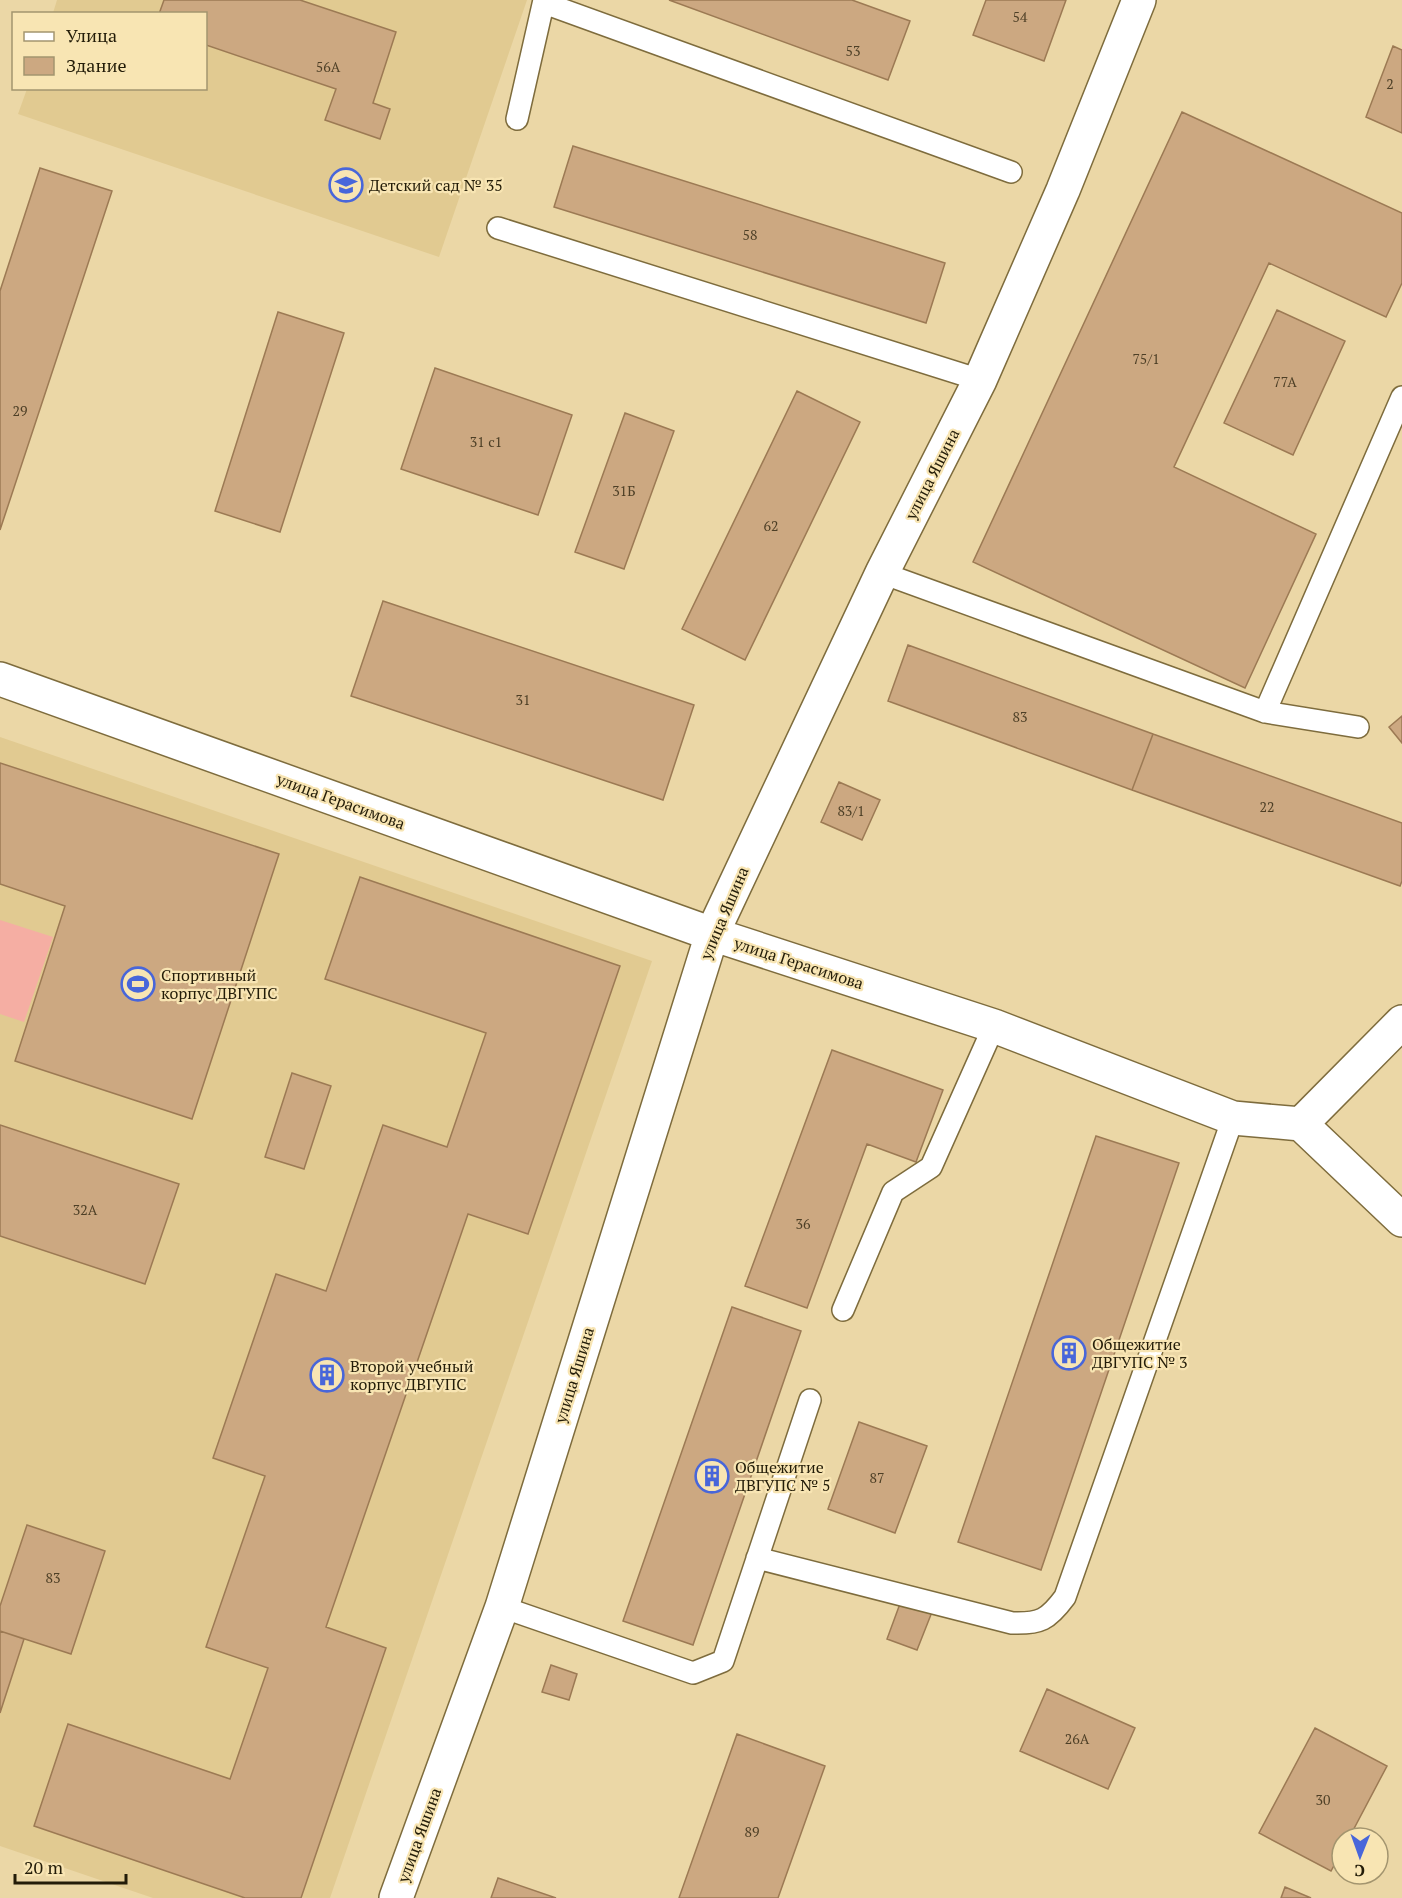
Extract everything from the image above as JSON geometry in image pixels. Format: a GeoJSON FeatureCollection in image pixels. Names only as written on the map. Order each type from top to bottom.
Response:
{"type":"FeatureCollection","features":[{"type":"Feature","properties":{"kind":"street","name":"улица Яшина"},"geometry":{"type":"LineString","coordinates":[[396,1898],[502,1607],[712,934],[882,573],[980,380],[1063,190],[1138,0]]}},
{"type":"Feature","properties":{"kind":"street","name":"улица Герасимова"},"geometry":{"type":"LineString","coordinates":[[0,679],[712,934],[994,1026],[1233,1118],[1301,1124]]}},
{"type":"Feature","properties":{"kind":"street"},"geometry":{"type":"LineString","coordinates":[[1402,1022],[1301,1124],[1402,1220]]}},
{"type":"Feature","properties":{"kind":"lane"},"geometry":{"type":"LineString","coordinates":[[517,119],[544,2],[1011,172]]}},
{"type":"Feature","properties":{"kind":"lane"},"geometry":{"type":"LineString","coordinates":[[498,228],[980,380]]}},
{"type":"Feature","properties":{"kind":"lane"},"geometry":{"type":"LineString","coordinates":[[1265,712],[1402,397]]}},
{"type":"Feature","properties":{"kind":"lane"},"geometry":{"type":"LineString","coordinates":[[882,573],[1265,712],[1358,727]]}},
{"type":"Feature","properties":{"kind":"lane"},"geometry":{"type":"LineString","coordinates":[[843,1310],[893,1192],[931,1167],[994,1026]]}},
{"type":"Feature","properties":{"kind":"lane"},"geometry":{"type":"LineString","coordinates":[[756,1558],[1012,1623],[1034,1624],[1052,1615],[1065,1597],[1233,1118]]}},
{"type":"Feature","properties":{"kind":"lane"},"geometry":{"type":"LineString","coordinates":[[502,1607],[693,1673],[723,1661],[810,1400]]}},
{"type":"Feature","properties":{"kind":"shaded area","name":"Детский сад № 35"},"geometry":{"type":"Polygon","coordinates":[[[57,0],[527,0],[439,257],[18,114],[27,90],[207,90],[207,12],[53,12],[57,0]]]}},
{"type":"Feature","properties":{"kind":"shaded area"},"geometry":{"type":"Polygon","coordinates":[[[0,737],[652,961],[330,1898],[153,1898],[0,1846],[0,737]]]}},
{"type":"Feature","properties":{"kind":"shaded area"},"geometry":{"type":"Polygon","coordinates":[[[0,920],[53,937],[24,1022],[0,1014],[0,920]]]}},
{"type":"Feature","properties":{"kind":"building"},"geometry":{"type":"Polygon","coordinates":[[[164,0],[300,0],[396,32],[373,103],[390,109],[380,139],[325,120],[336,89],[207,45],[207,12],[160,12],[164,0]]]}},
{"type":"Feature","properties":{"kind":"building"},"geometry":{"type":"Polygon","coordinates":[[[669,0],[852,0],[910,21],[888,80],[669,0]]]}},
{"type":"Feature","properties":{"kind":"building"},"geometry":{"type":"Polygon","coordinates":[[[986,0],[1066,0],[1044,61],[973,35],[986,0]]]}},
{"type":"Feature","properties":{"kind":"building"},"geometry":{"type":"Polygon","coordinates":[[[1393,46],[1402,50],[1402,133],[1366,117],[1393,46]]]}},
{"type":"Feature","properties":{"kind":"building"},"geometry":{"type":"Polygon","coordinates":[[[1182,112],[1402,213],[1402,283],[1386,317],[1269,263],[1174,467],[1316,534],[1245,688],[973,562],[1182,112]]]}},
{"type":"Feature","properties":{"kind":"building"},"geometry":{"type":"Polygon","coordinates":[[[573,146],[945,263],[926,323],[554,207],[573,146]]]}},
{"type":"Feature","properties":{"kind":"building"},"geometry":{"type":"Polygon","coordinates":[[[40,168],[112,191],[0,530],[0,291],[40,168]]]}},
{"type":"Feature","properties":{"kind":"building"},"geometry":{"type":"Polygon","coordinates":[[[1277,310],[1345,341],[1293,455],[1224,423],[1277,310]]]}},
{"type":"Feature","properties":{"kind":"building"},"geometry":{"type":"Polygon","coordinates":[[[278,312],[344,333],[280,532],[215,511],[278,312]]]}},
{"type":"Feature","properties":{"kind":"building"},"geometry":{"type":"Polygon","coordinates":[[[435,368],[572,415],[538,515],[401,469],[435,368]]]}},
{"type":"Feature","properties":{"kind":"building"},"geometry":{"type":"Polygon","coordinates":[[[797,391],[860,422],[745,660],[682,629],[797,391]]]}},
{"type":"Feature","properties":{"kind":"building"},"geometry":{"type":"Polygon","coordinates":[[[625,413],[674,431],[624,569],[575,552],[625,413]]]}},
{"type":"Feature","properties":{"kind":"building"},"geometry":{"type":"Polygon","coordinates":[[[383,601],[694,705],[663,800],[351,696],[383,601]]]}},
{"type":"Feature","properties":{"kind":"building"},"geometry":{"type":"Polygon","coordinates":[[[908,645],[1153,734],[1132,790],[888,701],[908,645]]]}},
{"type":"Feature","properties":{"kind":"building"},"geometry":{"type":"Polygon","coordinates":[[[1402,716],[1402,743],[1389,727],[1402,716]]]}},
{"type":"Feature","properties":{"kind":"building"},"geometry":{"type":"Polygon","coordinates":[[[1153,734],[1402,823],[1402,881],[1400,886],[1132,790],[1153,734]]]}},
{"type":"Feature","properties":{"kind":"building","name":"Спортивный корпус ДВГУПС"},"geometry":{"type":"Polygon","coordinates":[[[0,763],[279,854],[192,1119],[15,1061],[65,906],[0,884],[0,763]]]}},
{"type":"Feature","properties":{"kind":"building"},"geometry":{"type":"Polygon","coordinates":[[[839,782],[880,800],[862,840],[821,822],[839,782]]]}},
{"type":"Feature","properties":{"kind":"building","name":"Второй учебный корпус ДВГУПС"},"geometry":{"type":"Polygon","coordinates":[[[360,877],[620,966],[528,1234],[468,1214],[326,1627],[386,1648],[301,1898],[245,1898],[34,1826],[68,1724],[230,1779],[268,1668],[206,1647],[265,1476],[213,1458],[276,1274],[326,1291],[383,1125],[447,1147],[486,1033],[325,979],[360,877]]]}},
{"type":"Feature","properties":{"kind":"building"},"geometry":{"type":"Polygon","coordinates":[[[832,1050],[943,1090],[916,1162],[867,1144],[807,1308],[745,1286],[832,1050]]]}},
{"type":"Feature","properties":{"kind":"building"},"geometry":{"type":"Polygon","coordinates":[[[292,1073],[331,1086],[304,1169],[265,1157],[292,1073]]]}},
{"type":"Feature","properties":{"kind":"building"},"geometry":{"type":"Polygon","coordinates":[[[0,1125],[179,1184],[145,1284],[0,1236],[0,1125]]]}},
{"type":"Feature","properties":{"kind":"building","name":"Общежитие ДВГУПС № 3"},"geometry":{"type":"Polygon","coordinates":[[[1096,1136],[1179,1163],[1041,1570],[958,1542],[1096,1136]]]}},
{"type":"Feature","properties":{"kind":"building","name":"Общежитие ДВГУПС № 5"},"geometry":{"type":"Polygon","coordinates":[[[732,1307],[801,1331],[693,1645],[623,1621],[732,1307]]]}},
{"type":"Feature","properties":{"kind":"building"},"geometry":{"type":"Polygon","coordinates":[[[859,1422],[927,1446],[895,1533],[828,1509],[859,1422]]]}},
{"type":"Feature","properties":{"kind":"building"},"geometry":{"type":"Polygon","coordinates":[[[27,1525],[105,1551],[71,1654],[0,1631],[0,1606],[27,1525]]]}},
{"type":"Feature","properties":{"kind":"building"},"geometry":{"type":"Polygon","coordinates":[[[901,1601],[932,1612],[917,1650],[887,1639],[901,1601]]]}},
{"type":"Feature","properties":{"kind":"building"},"geometry":{"type":"Polygon","coordinates":[[[0,1631],[24,1639],[0,1713],[0,1631]]]}},
{"type":"Feature","properties":{"kind":"building"},"geometry":{"type":"Polygon","coordinates":[[[551,1665],[577,1674],[569,1700],[542,1692],[551,1665]]]}},
{"type":"Feature","properties":{"kind":"building"},"geometry":{"type":"Polygon","coordinates":[[[1047,1689],[1135,1728],[1108,1789],[1020,1751],[1047,1689]]]}},
{"type":"Feature","properties":{"kind":"building"},"geometry":{"type":"Polygon","coordinates":[[[1315,1728],[1387,1766],[1355,1826],[1330,1826],[1330,1870],[1259,1833],[1315,1728]]]}},
{"type":"Feature","properties":{"kind":"building"},"geometry":{"type":"Polygon","coordinates":[[[737,1734],[825,1766],[778,1898],[679,1898],[737,1734]]]}},
{"type":"Feature","properties":{"kind":"building"},"geometry":{"type":"Polygon","coordinates":[[[498,1878],[556,1898],[491,1898],[498,1878]]]}},
{"type":"Feature","properties":{"kind":"building"},"geometry":{"type":"Polygon","coordinates":[[[1285,1887],[1311,1898],[1281,1898],[1285,1887]]]}},
{"type":"Feature","properties":{"kind":"place","name":"Детский сад № 35"},"geometry":{"type":"Point","coordinates":[346,185]}},
{"type":"Feature","properties":{"kind":"place","name":"Спортивный корпус ДВГУПС"},"geometry":{"type":"Point","coordinates":[138,984]}},
{"type":"Feature","properties":{"kind":"place","name":"Общежитие ДВГУПС № 3"},"geometry":{"type":"Point","coordinates":[1069,1353]}},
{"type":"Feature","properties":{"kind":"place","name":"Второй учебный корпус ДВГУПС"},"geometry":{"type":"Point","coordinates":[327,1375]}},
{"type":"Feature","properties":{"kind":"place","name":"Общежитие ДВГУПС № 5"},"geometry":{"type":"Point","coordinates":[712,1476]}}]}
